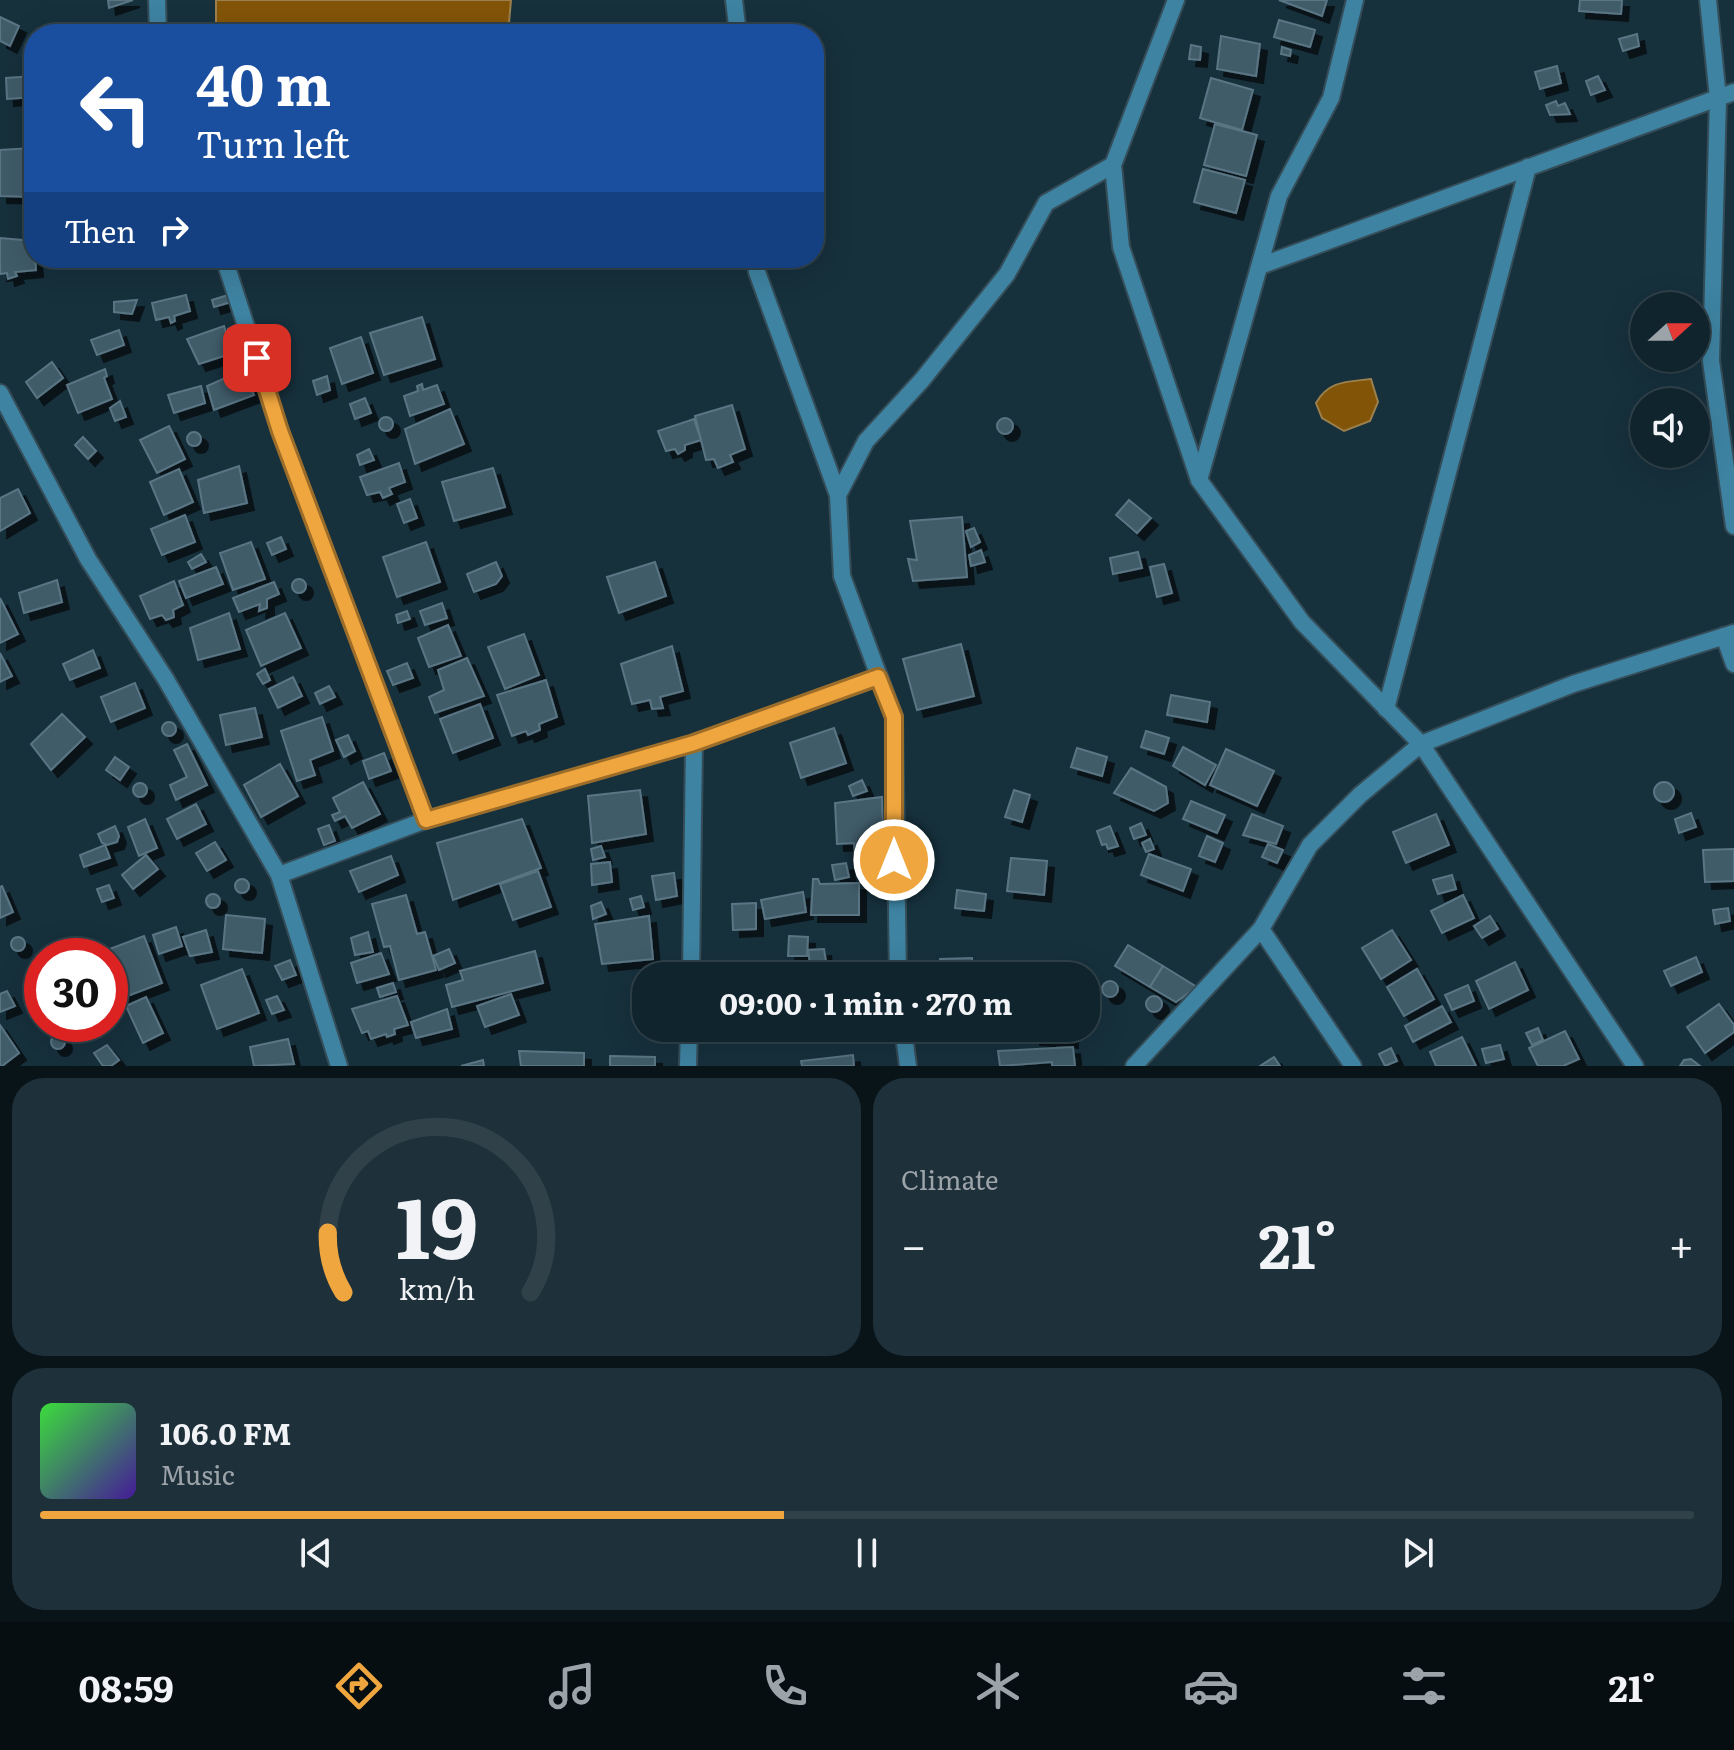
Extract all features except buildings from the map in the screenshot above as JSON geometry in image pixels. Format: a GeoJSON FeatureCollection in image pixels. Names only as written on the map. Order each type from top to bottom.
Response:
{"type":"FeatureCollection","features":[{"type":"Feature","properties":{"kind":"street"},"geometry":{"type":"LineString","coordinates":[[157,0],[158,24]]}},
{"type":"Feature","properties":{"kind":"street"},"geometry":{"type":"LineString","coordinates":[[734,0],[737,24]]}},
{"type":"Feature","properties":{"kind":"street"},"geometry":{"type":"LineString","coordinates":[[1176,0],[1113,165],[1121,247],[1199,480],[1302,622],[1421,744],[1635,1066]]}},
{"type":"Feature","properties":{"kind":"street"},"geometry":{"type":"LineString","coordinates":[[1199,480],[1279,196],[1331,98],[1355,0]]}},
{"type":"Feature","properties":{"kind":"street"},"geometry":{"type":"LineString","coordinates":[[1708,0],[1726,95],[1711,361],[1734,526]]}},
{"type":"Feature","properties":{"kind":"street"},"geometry":{"type":"LineString","coordinates":[[1260,266],[1726,95]]}},
{"type":"Feature","properties":{"kind":"street"},"geometry":{"type":"LineString","coordinates":[[838,495],[866,441],[922,380],[1007,274],[1046,203],[1113,165]]}},
{"type":"Feature","properties":{"kind":"street"},"geometry":{"type":"LineString","coordinates":[[1386,709],[1528,167]]}},
{"type":"Feature","properties":{"kind":"street"},"geometry":{"type":"LineString","coordinates":[[227,268],[280,431],[426,820]]}},
{"type":"Feature","properties":{"kind":"street"},"geometry":{"type":"LineString","coordinates":[[757,268],[838,495],[842,576],[894,717],[898,962]]}},
{"type":"Feature","properties":{"kind":"street"},"geometry":{"type":"LineString","coordinates":[[0,393],[88,559],[165,678],[279,875],[339,1066]]}},
{"type":"Feature","properties":{"kind":"street"},"geometry":{"type":"LineString","coordinates":[[1134,1066],[1261,929],[1310,845],[1360,795],[1421,744],[1573,684],[1729,634],[1734,664]]}},
{"type":"Feature","properties":{"kind":"street"},"geometry":{"type":"LineString","coordinates":[[279,875],[426,820],[694,743],[878,677]]}},
{"type":"Feature","properties":{"kind":"street"},"geometry":{"type":"LineString","coordinates":[[691,962],[694,743]]}},
{"type":"Feature","properties":{"kind":"street"},"geometry":{"type":"LineString","coordinates":[[1261,929],[1353,1066]]}},
{"type":"Feature","properties":{"kind":"street"},"geometry":{"type":"LineString","coordinates":[[688,1066],[689,1042]]}},
{"type":"Feature","properties":{"kind":"street"},"geometry":{"type":"LineString","coordinates":[[905,1042],[908,1066]]}},
{"type":"Feature","properties":{"kind":"shaded area"},"geometry":{"type":"Polygon","coordinates":[[[216,0],[511,0],[509,24],[216,24],[216,0]]]}},
{"type":"Feature","properties":{"kind":"shaded area"},"geometry":{"type":"Polygon","coordinates":[[[1371,379],[1378,402],[1370,421],[1344,431],[1322,418],[1316,403],[1327,390],[1347,382],[1371,379]]]}},
{"type":"Feature","properties":{"kind":"route"},"geometry":{"type":"LineString","coordinates":[[257,358],[280,431],[426,820],[694,743],[878,677],[894,717],[894,860]]}}]}
